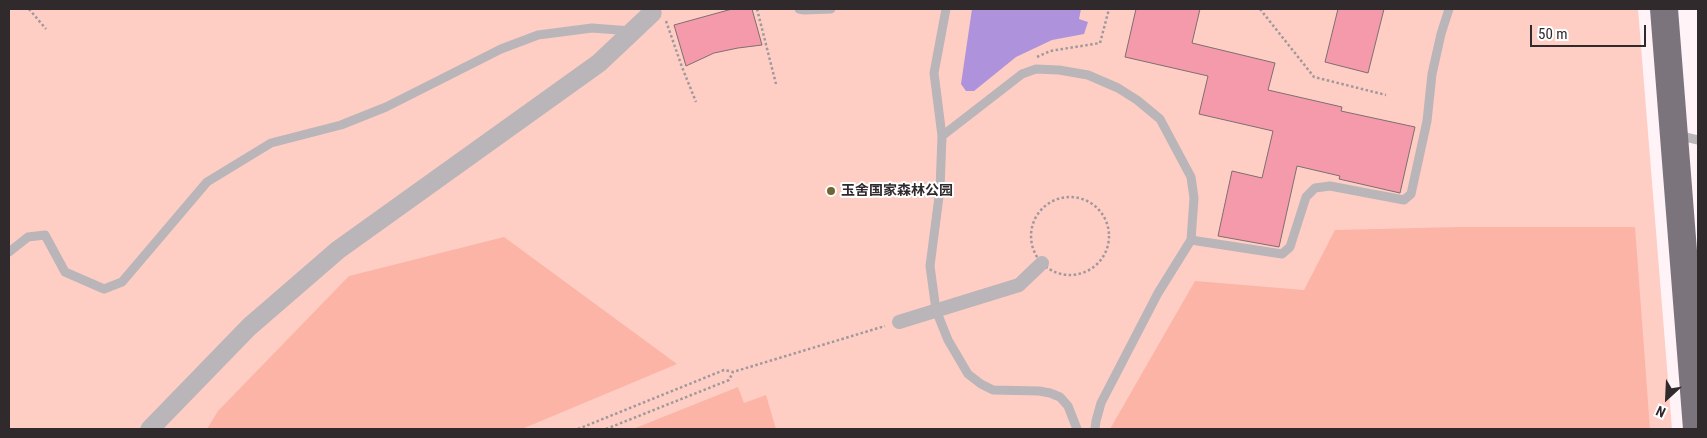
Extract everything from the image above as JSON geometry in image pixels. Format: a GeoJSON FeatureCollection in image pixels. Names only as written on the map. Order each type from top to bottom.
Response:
{"type":"FeatureCollection","features":[{"type":"Feature","properties":{"kind":"highway"},"geometry":{"type":"LineString","coordinates":[[1664,9],[1686,137],[1697,429]]}},
{"type":"Feature","properties":{"kind":"street"},"geometry":{"type":"LineString","coordinates":[[150,429],[249,327],[338,250],[599,62],[654,10]]}},
{"type":"Feature","properties":{"kind":"street"},"geometry":{"type":"LineString","coordinates":[[899,322],[1019,285],[1042,263]]}},
{"type":"Feature","properties":{"kind":"lane"},"geometry":{"type":"LineString","coordinates":[[799,9],[831,9]]}},
{"type":"Feature","properties":{"kind":"lane"},"geometry":{"type":"LineString","coordinates":[[946,9],[934,73],[942,136],[940,189],[930,266],[936,310],[948,340],[968,374],[993,390],[1039,391],[1060,397],[1068,406],[1077,429]]}},
{"type":"Feature","properties":{"kind":"lane"},"geometry":{"type":"LineString","coordinates":[[1191,240],[1282,254],[1290,247],[1306,197],[1315,188],[1330,186],[1404,200],[1411,194],[1427,121],[1434,66],[1449,9]]}},
{"type":"Feature","properties":{"kind":"lane"},"geometry":{"type":"LineString","coordinates":[[9,252],[28,237],[45,235],[65,272],[104,289],[122,282],[207,182],[271,143],[342,125],[386,107],[501,49],[538,35],[592,28],[632,31]]}},
{"type":"Feature","properties":{"kind":"lane"},"geometry":{"type":"LineString","coordinates":[[942,136],[1022,74],[1036,69],[1059,70],[1088,75],[1118,88],[1137,100],[1160,119],[1191,177],[1194,198],[1191,240],[1158,293],[1102,403],[1095,429]]}},
{"type":"Feature","properties":{"kind":"path"},"geometry":{"type":"LineString","coordinates":[[29,9],[46,29]]}},
{"type":"Feature","properties":{"kind":"path"},"geometry":{"type":"LineString","coordinates":[[757,9],[776,84]]}},
{"type":"Feature","properties":{"kind":"path"},"geometry":{"type":"LineString","coordinates":[[1036,69],[1036,57],[1050,51],[1100,44],[1109,9]]}},
{"type":"Feature","properties":{"kind":"path"},"geometry":{"type":"LineString","coordinates":[[1260,9],[1314,77],[1386,95]]}},
{"type":"Feature","properties":{"kind":"path"},"geometry":{"type":"LineString","coordinates":[[654,10],[682,67],[696,102]]}},
{"type":"Feature","properties":{"kind":"path"},"geometry":{"type":"LineString","coordinates":[[1064,198],[1082,200],[1098,210],[1104,217],[1109,235],[1108,244],[1100,261],[1085,272],[1067,275],[1050,269],[1042,263],[1033,247],[1032,238],[1034,223],[1040,212],[1055,201],[1064,198]]}},
{"type":"Feature","properties":{"kind":"path"},"geometry":{"type":"LineString","coordinates":[[578,429],[724,370],[733,372],[899,322]]}},
{"type":"Feature","properties":{"kind":"path"},"geometry":{"type":"LineString","coordinates":[[606,429],[729,380],[733,372]]}},
{"type":"Feature","properties":{"kind":"shaded area","name":"玉舍国家森林公园"},"geometry":{"type":"Polygon","coordinates":[[[9,9],[1638,9],[1672,429],[9,429],[9,9]]]}},
{"type":"Feature","properties":{"kind":"shaded area"},"geometry":{"type":"Polygon","coordinates":[[[972,9],[1081,9],[1079,19],[1088,22],[1084,34],[1052,40],[1016,57],[974,91],[966,91],[961,84],[972,9]]]}},
{"type":"Feature","properties":{"kind":"shaded area"},"geometry":{"type":"Polygon","coordinates":[[[1459,227],[1635,227],[1650,429],[1110,429],[1195,281],[1304,290],[1335,230],[1459,227]]]}},
{"type":"Feature","properties":{"kind":"shaded area"},"geometry":{"type":"Polygon","coordinates":[[[504,237],[677,364],[522,429],[207,429],[218,411],[349,276],[504,237]]]}},
{"type":"Feature","properties":{"kind":"shaded area"},"geometry":{"type":"Polygon","coordinates":[[[738,387],[744,403],[766,395],[776,429],[633,429],[738,387]]]}},
{"type":"Feature","properties":{"kind":"building"},"geometry":{"type":"Polygon","coordinates":[[[732,9],[752,9],[762,45],[714,53],[686,66],[674,25],[732,9]]]}},
{"type":"Feature","properties":{"kind":"building"},"geometry":{"type":"Polygon","coordinates":[[[1136,9],[1200,9],[1192,43],[1275,63],[1268,90],[1342,107],[1341,111],[1415,127],[1400,193],[1339,179],[1340,176],[1297,166],[1279,247],[1218,236],[1232,171],[1262,178],[1273,131],[1199,114],[1208,76],[1125,57],[1136,9]]]}},
{"type":"Feature","properties":{"kind":"building"},"geometry":{"type":"Polygon","coordinates":[[[1338,9],[1384,9],[1368,73],[1325,62],[1338,9]]]}},
{"type":"Feature","properties":{"kind":"place","name":"玉舍国家森林公园"},"geometry":{"type":"Point","coordinates":[831,191]}}]}
